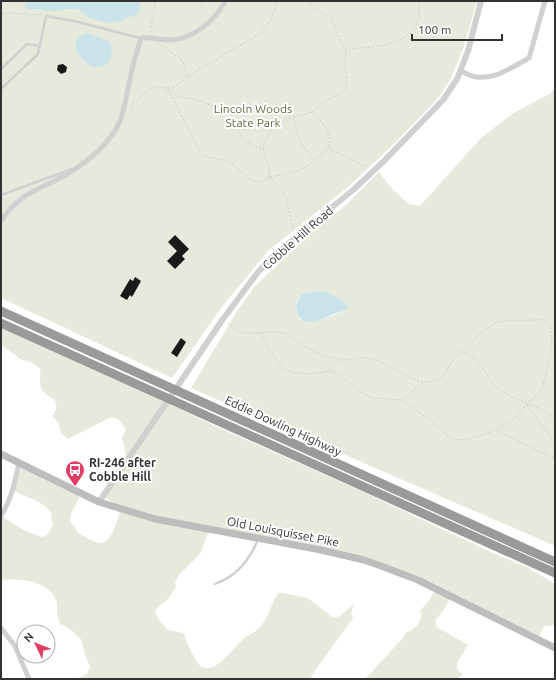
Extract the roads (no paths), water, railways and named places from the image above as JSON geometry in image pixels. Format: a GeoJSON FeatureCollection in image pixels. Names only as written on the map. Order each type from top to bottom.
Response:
{"type":"FeatureCollection","features":[{"type":"Feature","properties":{"kind":"highway","name":"Eddie Dowling Highway"},"geometry":{"type":"LineString","coordinates":[[1,311],[555,562]]}},
{"type":"Feature","properties":{"kind":"highway","name":"Eddie Dowling Highway"},"geometry":{"type":"LineString","coordinates":[[1,323],[555,573]]}},
{"type":"Feature","properties":{"kind":"main road","name":"Old Louisquisset Pike"},"geometry":{"type":"LineString","coordinates":[[1,454],[100,502],[155,519],[321,550],[364,560],[400,573],[555,648]]}},
{"type":"Feature","properties":{"kind":"street"},"geometry":{"type":"LineString","coordinates":[[1,220],[22,197],[80,166],[105,143],[120,122],[132,68],[141,38],[172,40],[196,33],[218,13],[225,1]]}},
{"type":"Feature","properties":{"kind":"street","name":"Cobble Hill Road"},"geometry":{"type":"LineString","coordinates":[[100,502],[223,319],[258,272],[296,237],[353,190],[443,100],[457,79],[468,51],[481,1]]}},
{"type":"Feature","properties":{"kind":"street"},"geometry":{"type":"LineString","coordinates":[[460,71],[473,76],[485,78],[497,75],[529,58],[545,1]]}},
{"type":"Feature","properties":{"kind":"street"},"geometry":{"type":"LineString","coordinates":[[1,516],[10,499],[19,463]]}},
{"type":"Feature","properties":{"kind":"street"},"geometry":{"type":"LineString","coordinates":[[1,628],[15,646],[29,679]]}},
{"type":"Feature","properties":{"kind":"lane"},"geometry":{"type":"LineString","coordinates":[[1,89],[38,54],[46,16],[68,19],[141,38]]}},
{"type":"Feature","properties":{"kind":"lane"},"geometry":{"type":"LineString","coordinates":[[1,69],[27,44],[40,46]]}},
{"type":"Feature","properties":{"kind":"lane"},"geometry":{"type":"LineString","coordinates":[[1,195],[80,166]]}},
{"type":"Feature","properties":{"kind":"lane"},"geometry":{"type":"LineString","coordinates":[[215,584],[228,578],[238,570],[256,546],[258,538]]}},
{"type":"Feature","properties":{"kind":"water"},"geometry":{"type":"Polygon","coordinates":[[[27,1],[138,1],[140,5],[138,13],[135,17],[130,16],[121,21],[107,23],[90,18],[77,9],[56,11],[29,9],[25,7],[27,1]]]}},
{"type":"Feature","properties":{"kind":"water"},"geometry":{"type":"Polygon","coordinates":[[[87,33],[110,42],[112,53],[106,65],[99,67],[92,66],[86,63],[78,53],[76,41],[80,36],[87,33]]]}},
{"type":"Feature","properties":{"kind":"water"},"geometry":{"type":"Polygon","coordinates":[[[316,291],[342,300],[348,307],[343,311],[315,321],[304,321],[300,318],[297,312],[296,304],[302,294],[316,291]]]}},
{"type":"Feature","properties":{"kind":"place","name":"RI-246 after Cobble Hill"},"geometry":{"type":"Point","coordinates":[75,487]}},
{"type":"Feature","properties":{"kind":"park label","name":"Lincoln Woods State Park"},"geometry":{"type":"Point","coordinates":[253,116]}}]}
